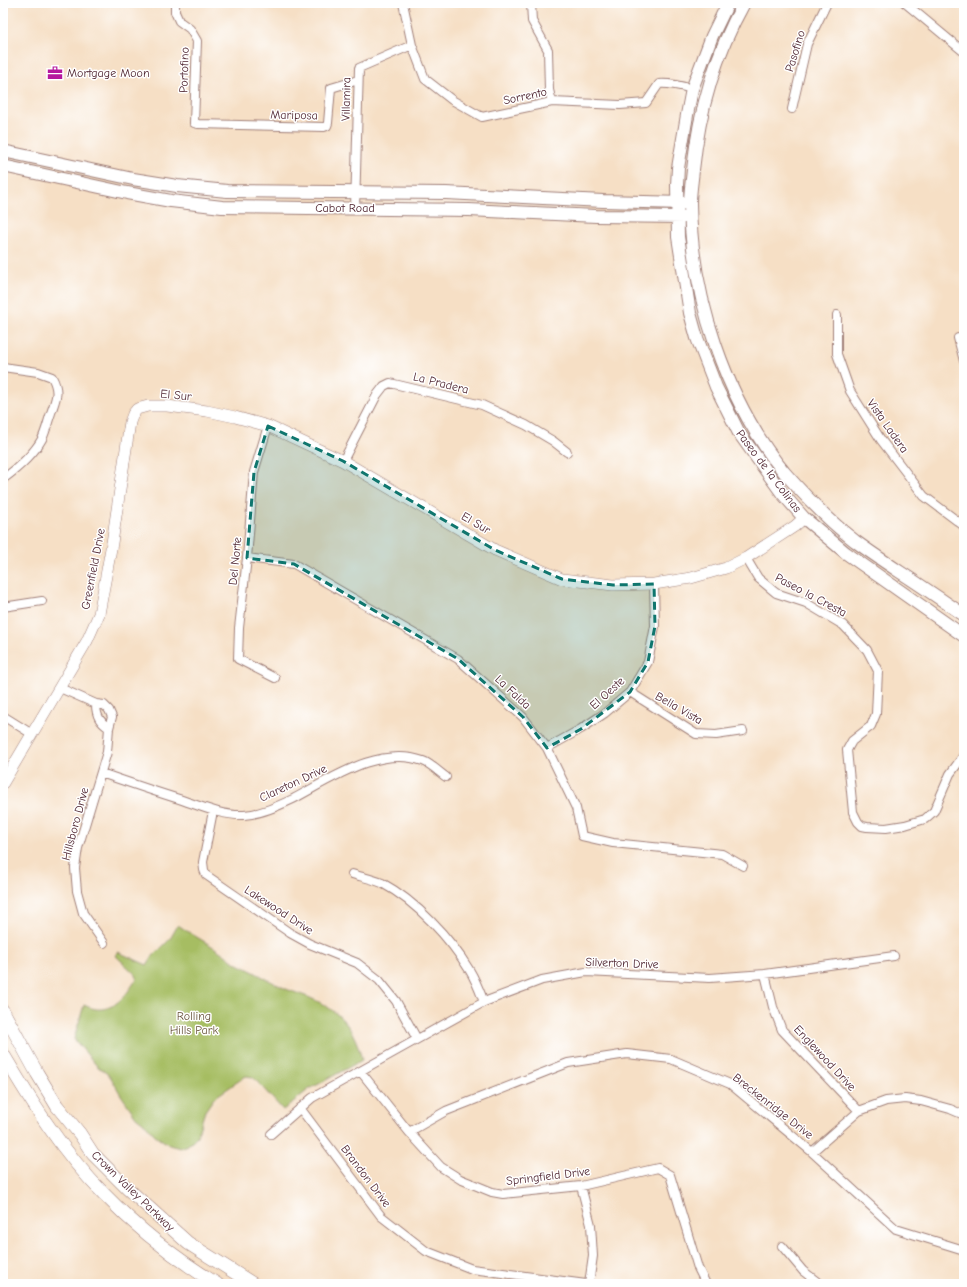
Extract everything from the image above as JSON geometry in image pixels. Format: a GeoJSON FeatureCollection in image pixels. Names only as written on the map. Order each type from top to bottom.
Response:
{"type":"FeatureCollection","features":[{"type":"Feature","properties":{"kind":"main road","name":"Paseo de la Colinas"},"geometry":{"type":"LineString","coordinates":[[728,3],[712,36],[692,89],[678,168],[678,237],[690,313],[697,338],[716,387],[739,433],[782,493],[804,518],[846,553],[964,636]]}},
{"type":"Feature","properties":{"kind":"main road"},"geometry":{"type":"LineString","coordinates":[[731,26],[738,3]]}},
{"type":"Feature","properties":{"kind":"main road","name":"Paseo de la Colinas"},"geometry":{"type":"LineString","coordinates":[[744,3],[731,26],[712,74],[699,125],[690,203],[694,246],[702,294],[708,320],[723,365],[742,407],[768,450],[794,483],[853,540],[964,615]]}},
{"type":"Feature","properties":{"kind":"main road","name":"Cabot Road"},"geometry":{"type":"LineString","coordinates":[[3,151],[127,178],[177,186],[227,191],[446,193],[603,201],[690,203]]}},
{"type":"Feature","properties":{"kind":"main road","name":"Cabot Road"},"geometry":{"type":"LineString","coordinates":[[3,166],[127,193],[171,201],[222,207],[469,210],[596,216],[692,217]]}},
{"type":"Feature","properties":{"kind":"main road"},"geometry":{"type":"LineString","coordinates":[[794,483],[796,498],[803,508],[804,518],[815,519],[821,522],[829,518]]}},
{"type":"Feature","properties":{"kind":"main road","name":"Crown Valley Parkway"},"geometry":{"type":"LineString","coordinates":[[3,1011],[37,1074],[57,1106],[80,1134],[93,1154],[128,1189],[188,1243],[253,1284]]}},
{"type":"Feature","properties":{"kind":"main road","name":"Crown Valley Parkway"},"geometry":{"type":"LineString","coordinates":[[3,1054],[33,1103],[58,1138],[79,1166],[103,1193],[157,1242],[187,1265],[217,1284]]}},
{"type":"Feature","properties":{"kind":"main road"},"geometry":{"type":"LineString","coordinates":[[79,1166],[93,1154]]}},
{"type":"Feature","properties":{"kind":"street","name":"Portofino"},"geometry":{"type":"LineString","coordinates":[[175,3],[175,12],[179,21],[190,29],[197,41],[194,123]]}},
{"type":"Feature","properties":{"kind":"street"},"geometry":{"type":"LineString","coordinates":[[403,3],[412,45]]}},
{"type":"Feature","properties":{"kind":"street"},"geometry":{"type":"LineString","coordinates":[[531,3],[532,20],[548,50],[549,90],[552,102]]}},
{"type":"Feature","properties":{"kind":"street","name":"Pasofino"},"geometry":{"type":"LineString","coordinates":[[792,109],[807,44],[827,3]]}},
{"type":"Feature","properties":{"kind":"street"},"geometry":{"type":"LineString","coordinates":[[905,3],[964,52]]}},
{"type":"Feature","properties":{"kind":"street","name":"Villamira"},"geometry":{"type":"LineString","coordinates":[[355,208],[358,68],[412,45]]}},
{"type":"Feature","properties":{"kind":"street","name":"Sorrento"},"geometry":{"type":"LineString","coordinates":[[412,45],[425,79],[452,100],[482,117],[552,102],[620,105],[646,103],[659,84],[670,84],[692,89]]}},
{"type":"Feature","properties":{"kind":"street","name":"Mariposa"},"geometry":{"type":"LineString","coordinates":[[194,123],[324,127],[327,126],[328,123],[331,88],[358,80]]}},
{"type":"Feature","properties":{"kind":"street","name":"Vista Ladera"},"geometry":{"type":"LineString","coordinates":[[837,315],[837,354],[850,392],[881,440],[924,496],[964,526]]}},
{"type":"Feature","properties":{"kind":"street"},"geometry":{"type":"LineString","coordinates":[[958,338],[964,361]]}},
{"type":"Feature","properties":{"kind":"street"},"geometry":{"type":"LineString","coordinates":[[3,367],[38,372],[52,377],[57,386],[56,396],[42,438],[32,453],[16,470],[3,479]]}},
{"type":"Feature","properties":{"kind":"street","name":"La Pradera"},"geometry":{"type":"LineString","coordinates":[[343,461],[377,395],[384,386],[390,383],[482,405],[526,425],[553,441],[567,452]]}},
{"type":"Feature","properties":{"kind":"street","name":"El Sur"},"geometry":{"type":"LineString","coordinates":[[137,410],[142,407],[154,406],[207,411],[268,426],[343,461],[495,550],[562,579],[613,585],[654,584],[691,578],[726,568],[746,558],[795,526],[804,518]]}},
{"type":"Feature","properties":{"kind":"street","name":"Greenfield Drive"},"geometry":{"type":"LineString","coordinates":[[3,783],[87,641],[99,614],[130,422],[132,414],[137,410]]}},
{"type":"Feature","properties":{"kind":"street","name":"Del Norte"},"geometry":{"type":"LineString","coordinates":[[268,426],[254,472],[238,659],[275,678]]}},
{"type":"Feature","properties":{"kind":"street","name":"La Falda"},"geometry":{"type":"LineString","coordinates":[[247,558],[294,564],[458,659],[523,717],[547,748],[576,808],[582,836],[613,843],[722,854],[742,866]]}},
{"type":"Feature","properties":{"kind":"street","name":"Paseo la Cresta"},"geometry":{"type":"LineString","coordinates":[[746,558],[758,578],[776,593],[806,603],[843,626],[867,650],[878,671],[876,714],[871,726],[852,741],[847,750],[853,812],[858,822],[862,826],[868,828],[886,828],[904,825],[924,819],[934,811],[950,774],[964,755]]}},
{"type":"Feature","properties":{"kind":"street","name":"El Oeste"},"geometry":{"type":"LineString","coordinates":[[547,748],[581,730],[605,713],[630,692],[648,662],[655,626],[654,584]]}},
{"type":"Feature","properties":{"kind":"street"},"geometry":{"type":"LineString","coordinates":[[3,607],[42,601]]}},
{"type":"Feature","properties":{"kind":"street","name":"Hillsboro Drive"},"geometry":{"type":"LineString","coordinates":[[60,688],[96,704],[104,705],[109,710],[112,717],[107,752],[78,848],[75,868],[76,891],[83,913],[104,943]]}},
{"type":"Feature","properties":{"kind":"street","name":"Bella Vista"},"geometry":{"type":"LineString","coordinates":[[630,692],[696,734],[716,735],[743,731]]}},
{"type":"Feature","properties":{"kind":"street"},"geometry":{"type":"LineString","coordinates":[[96,704],[98,718],[102,723],[110,728]]}},
{"type":"Feature","properties":{"kind":"street"},"geometry":{"type":"LineString","coordinates":[[3,716],[32,734]]}},
{"type":"Feature","properties":{"kind":"street","name":"Clareton Drive"},"geometry":{"type":"LineString","coordinates":[[101,773],[213,811],[244,815],[278,806],[354,767],[387,757],[406,757],[424,762],[446,777]]}},
{"type":"Feature","properties":{"kind":"street","name":"Lakewood Drive"},"geometry":{"type":"LineString","coordinates":[[213,811],[203,862],[206,875],[211,880],[290,933],[310,944],[357,963],[379,980],[396,1001],[417,1039]]}},
{"type":"Feature","properties":{"kind":"street"},"geometry":{"type":"LineString","coordinates":[[352,874],[380,882],[402,896],[423,913],[454,948],[471,972],[484,1002]]}},
{"type":"Feature","properties":{"kind":"street","name":"Silverton Drive"},"geometry":{"type":"LineString","coordinates":[[271,1134],[312,1098],[484,1002],[542,980],[586,972],[710,978],[765,974],[894,956]]}},
{"type":"Feature","properties":{"kind":"street","name":"Englewood Drive"},"geometry":{"type":"LineString","coordinates":[[765,974],[773,1007],[782,1030],[859,1111]]}},
{"type":"Feature","properties":{"kind":"street","name":"Breckenridge Drive"},"geometry":{"type":"LineString","coordinates":[[409,1132],[446,1111],[568,1063],[627,1054],[671,1059],[730,1084],[812,1152],[896,1229],[964,1250]]}},
{"type":"Feature","properties":{"kind":"street","name":"Springfield Drive"},"geometry":{"type":"LineString","coordinates":[[361,1072],[409,1132],[442,1167],[460,1179],[492,1192],[503,1194],[581,1186],[658,1168],[670,1175],[698,1268],[706,1284]]}},
{"type":"Feature","properties":{"kind":"street"},"geometry":{"type":"LineString","coordinates":[[812,1152],[859,1111],[886,1101],[905,1099],[921,1100],[964,1115]]}},
{"type":"Feature","properties":{"kind":"street","name":"Brandon Drive"},"geometry":{"type":"LineString","coordinates":[[300,1108],[381,1216],[426,1251],[472,1269],[586,1284]]}},
{"type":"Feature","properties":{"kind":"street"},"geometry":{"type":"LineString","coordinates":[[581,1186],[591,1225],[593,1256],[589,1284]]}},
{"type":"Feature","properties":{"kind":"street"},"geometry":{"type":"LineString","coordinates":[[782,1246],[803,1271],[820,1284]]}},
{"type":"Feature","properties":{"kind":"highlighted area"},"geometry":{"type":"Polygon","coordinates":[[[268,426],[343,461],[495,550],[562,579],[613,585],[654,584],[655,626],[648,662],[630,692],[581,729],[547,748],[523,717],[458,659],[294,564],[247,558],[254,472],[268,426]]]}},
{"type":"Feature","properties":{"kind":"green space","name":"Rolling Hills Park"},"geometry":{"type":"Polygon","coordinates":[[[178,925],[234,962],[286,989],[326,1006],[341,1018],[352,1032],[362,1060],[308,1090],[283,1110],[253,1077],[246,1076],[214,1098],[205,1111],[197,1136],[188,1145],[180,1148],[169,1145],[155,1135],[136,1117],[110,1076],[97,1066],[74,1039],[84,1005],[101,1009],[115,1004],[122,999],[137,978],[136,975],[115,955],[118,952],[147,965],[152,957],[170,939],[178,925]]]}},
{"type":"Feature","properties":{"kind":"place","name":"Mortgage Moon"},"geometry":{"type":"Point","coordinates":[55,73]}}]}
